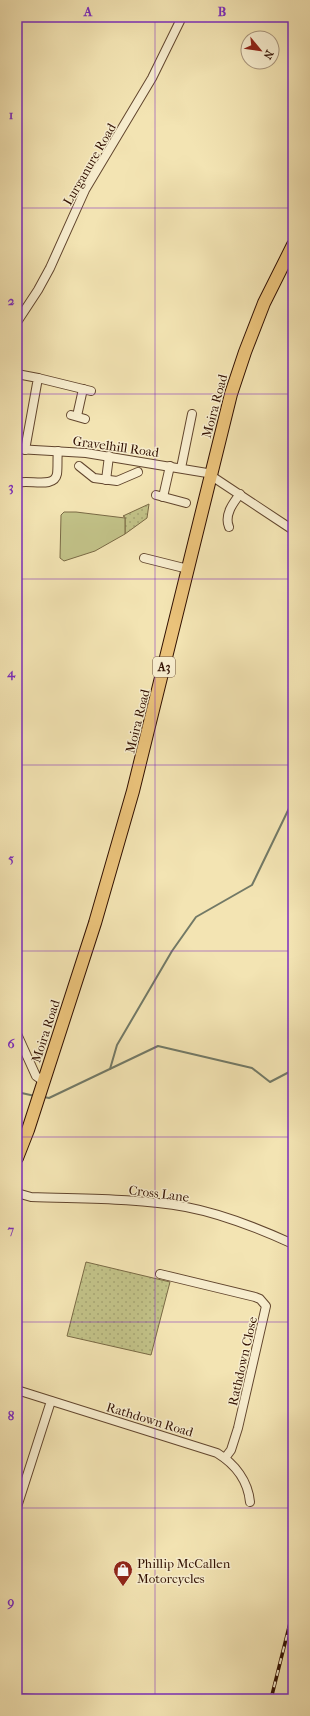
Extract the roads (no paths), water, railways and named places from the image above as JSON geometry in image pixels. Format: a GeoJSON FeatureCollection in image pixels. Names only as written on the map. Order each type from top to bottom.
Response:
{"type":"FeatureCollection","features":[{"type":"Feature","properties":{"kind":"highway","name":"Moira Road"},"geometry":{"type":"LineString","coordinates":[[17,1158],[40,1091],[120,838],[141,761],[231,394],[264,303],[293,245]]}},
{"type":"Feature","properties":{"kind":"street","name":"Lurganure Road"},"geometry":{"type":"LineString","coordinates":[[17,322],[38,290],[50,268],[85,190],[152,78],[182,17]]}},
{"type":"Feature","properties":{"kind":"street"},"geometry":{"type":"LineString","coordinates":[[17,374],[87,390],[74,416],[85,419]]}},
{"type":"Feature","properties":{"kind":"street"},"geometry":{"type":"LineString","coordinates":[[21,450],[38,378]]}},
{"type":"Feature","properties":{"kind":"street"},"geometry":{"type":"LineString","coordinates":[[181,468],[189,418]]}},
{"type":"Feature","properties":{"kind":"street","name":"Gravelhill Road"},"geometry":{"type":"LineString","coordinates":[[21,450],[58,451],[109,456],[181,468],[211,475]]}},
{"type":"Feature","properties":{"kind":"street"},"geometry":{"type":"LineString","coordinates":[[17,483],[23,481],[48,483],[54,480],[57,475],[58,451]]}},
{"type":"Feature","properties":{"kind":"street"},"geometry":{"type":"LineString","coordinates":[[106,480],[109,456]]}},
{"type":"Feature","properties":{"kind":"street"},"geometry":{"type":"LineString","coordinates":[[79,466],[94,478],[106,480],[117,481],[138,472]]}},
{"type":"Feature","properties":{"kind":"street"},"geometry":{"type":"LineString","coordinates":[[170,466],[159,496],[186,503]]}},
{"type":"Feature","properties":{"kind":"street"},"geometry":{"type":"LineString","coordinates":[[211,475],[293,530]]}},
{"type":"Feature","properties":{"kind":"street"},"geometry":{"type":"LineString","coordinates":[[229,527],[227,523],[231,506],[240,494]]}},
{"type":"Feature","properties":{"kind":"street"},"geometry":{"type":"LineString","coordinates":[[144,558],[188,569]]}},
{"type":"Feature","properties":{"kind":"street"},"geometry":{"type":"LineString","coordinates":[[17,1034],[36,1076],[40,1091]]}},
{"type":"Feature","properties":{"kind":"street","name":"Cross Lane"},"geometry":{"type":"LineString","coordinates":[[17,1194],[30,1197],[124,1200],[185,1207],[244,1224],[293,1244]]}},
{"type":"Feature","properties":{"kind":"street","name":"Rathdown Close"},"geometry":{"type":"LineString","coordinates":[[160,1274],[255,1297],[260,1299],[266,1306],[238,1428],[233,1446],[225,1458]]}},
{"type":"Feature","properties":{"kind":"street","name":"Rathdown Road"},"geometry":{"type":"LineString","coordinates":[[17,1390],[209,1450],[225,1458],[242,1477],[247,1488],[250,1502]]}},
{"type":"Feature","properties":{"kind":"street"},"geometry":{"type":"LineString","coordinates":[[17,1507],[51,1401]]}},
{"type":"Feature","properties":{"kind":"street"},"geometry":{"type":"LineString","coordinates":[[17,1698],[36,1699]]}},
{"type":"Feature","properties":{"kind":"waterway"},"geometry":{"type":"LineString","coordinates":[[110,1069],[117,1045],[172,951],[196,917],[252,885],[293,800]]}},
{"type":"Feature","properties":{"kind":"waterway"},"geometry":{"type":"LineString","coordinates":[[44,1097],[49,1098],[158,1046],[252,1068],[270,1082],[293,1070]]}},
{"type":"Feature","properties":{"kind":"waterway"},"geometry":{"type":"LineString","coordinates":[[17,1092],[35,1096]]}},
{"type":"Feature","properties":{"kind":"railway"},"geometry":{"type":"LineString","coordinates":[[271,1699],[293,1611]]}},
{"type":"Feature","properties":{"kind":"place","name":"Phillip McCallen Motorcycles"},"geometry":{"type":"Point","coordinates":[123,1587]}}]}
